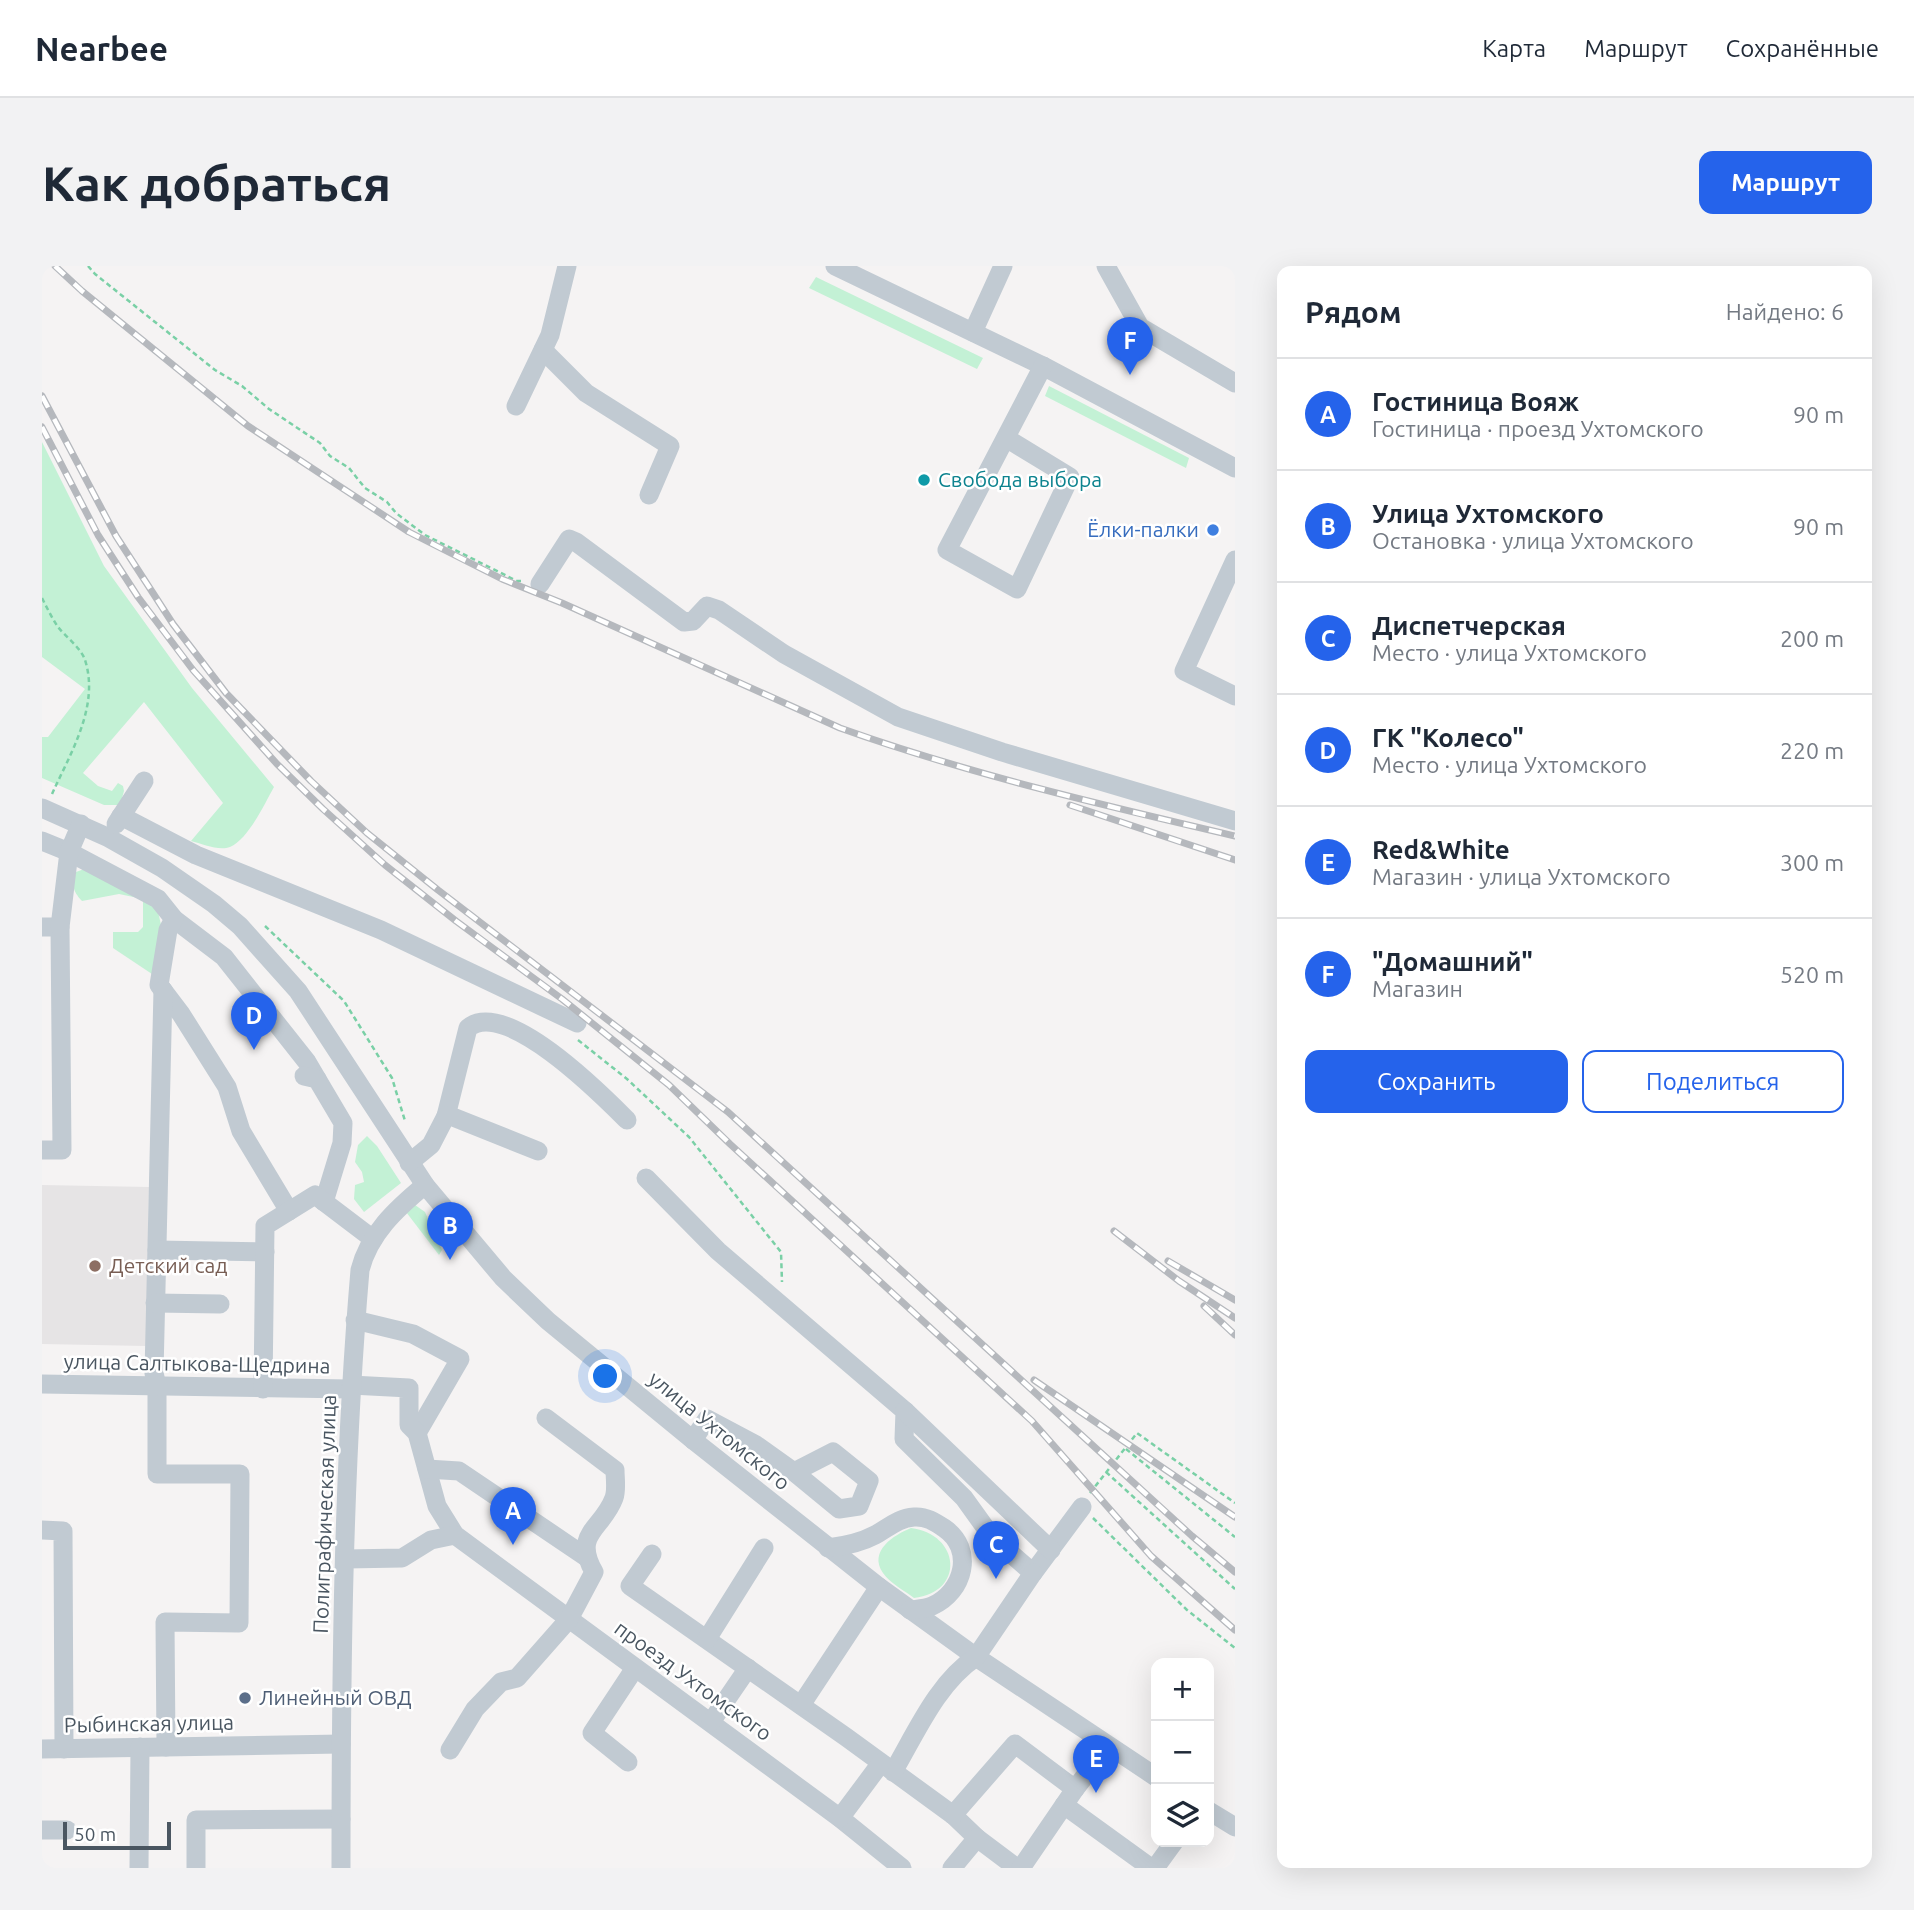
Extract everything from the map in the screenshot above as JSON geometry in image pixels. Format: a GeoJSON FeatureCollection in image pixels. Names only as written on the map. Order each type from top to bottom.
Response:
{"type":"FeatureCollection","features":[{"type":"Feature","properties":{"kind":"street"},"geometry":{"type":"LineString","coordinates":[[516,406],[550,335],[567,266]]}},
{"type":"Feature","properties":{"kind":"street"},"geometry":{"type":"LineString","coordinates":[[835,266],[1042,366],[1235,468]]}},
{"type":"Feature","properties":{"kind":"street"},"geometry":{"type":"LineString","coordinates":[[973,332],[1003,266]]}},
{"type":"Feature","properties":{"kind":"street"},"geometry":{"type":"LineString","coordinates":[[1106,266],[1140,327],[1235,383]]}},
{"type":"Feature","properties":{"kind":"street"},"geometry":{"type":"LineString","coordinates":[[543,350],[586,393],[670,446],[649,495]]}},
{"type":"Feature","properties":{"kind":"street"},"geometry":{"type":"LineString","coordinates":[[1006,438],[1070,477],[1017,589],[947,550],[1042,366]]}},
{"type":"Feature","properties":{"kind":"street"},"geometry":{"type":"LineString","coordinates":[[540,584],[569,540],[576,542],[684,622],[693,621],[708,606],[719,610],[784,654],[898,717],[1002,752],[1235,821]]}},
{"type":"Feature","properties":{"kind":"street"},"geometry":{"type":"LineString","coordinates":[[1235,560],[1184,671],[1235,696]]}},
{"type":"Feature","properties":{"kind":"street"},"geometry":{"type":"LineString","coordinates":[[107,837],[144,781]]}},
{"type":"Feature","properties":{"kind":"street","name":"улица Ухтомского"},"geometry":{"type":"LineString","coordinates":[[44,809],[81,824],[162,868],[214,904],[261,948],[310,1007],[425,1185],[488,1261],[525,1300],[693,1440],[879,1587],[976,1657],[1151,1774]]}},
{"type":"Feature","properties":{"kind":"street"},"geometry":{"type":"LineString","coordinates":[[121,816],[196,855],[381,930],[577,1023]]}},
{"type":"Feature","properties":{"kind":"street"},"geometry":{"type":"LineString","coordinates":[[42,1150],[62,1150],[52,1054],[51,927],[69,852],[81,824]]}},
{"type":"Feature","properties":{"kind":"street"},"geometry":{"type":"LineString","coordinates":[[42,841],[69,852],[158,900],[174,919],[224,957],[343,1123],[342,1143],[324,1202]]}},
{"type":"Feature","properties":{"kind":"street"},"geometry":{"type":"LineString","coordinates":[[174,919],[168,930],[159,985],[181,1014],[226,1087],[241,1131],[289,1211]]}},
{"type":"Feature","properties":{"kind":"street"},"geometry":{"type":"LineString","coordinates":[[163,990],[154,1373],[157,1386],[157,1474],[240,1474],[239,1623],[165,1622],[166,1747]]}},
{"type":"Feature","properties":{"kind":"street"},"geometry":{"type":"LineString","coordinates":[[409,1163],[431,1145],[446,1116],[468,1028],[474,1023],[485,1022],[510,1028],[547,1048],[582,1075],[627,1120]]}},
{"type":"Feature","properties":{"kind":"street"},"geometry":{"type":"LineString","coordinates":[[446,1116],[538,1151]]}},
{"type":"Feature","properties":{"kind":"street"},"geometry":{"type":"LineString","coordinates":[[646,1178],[718,1251],[905,1411],[1051,1550]]}},
{"type":"Feature","properties":{"kind":"street","name":"Полиграфическая улица"},"geometry":{"type":"LineString","coordinates":[[341,1868],[341,1744],[351,1387],[360,1270],[364,1253],[373,1239],[397,1209],[425,1185]]}},
{"type":"Feature","properties":{"kind":"street"},"geometry":{"type":"LineString","coordinates":[[263,1388],[265,1226],[314,1195],[373,1239]]}},
{"type":"Feature","properties":{"kind":"street"},"geometry":{"type":"LineString","coordinates":[[156,1250],[264,1252]]}},
{"type":"Feature","properties":{"kind":"street"},"geometry":{"type":"LineString","coordinates":[[155,1303],[220,1304]]}},
{"type":"Feature","properties":{"kind":"street"},"geometry":{"type":"LineString","coordinates":[[346,1559],[402,1558],[431,1540],[455,1535],[437,1506],[417,1433],[460,1359],[413,1334],[355,1321]]}},
{"type":"Feature","properties":{"kind":"street","name":"улица Салтыкова-Щедрина"},"geometry":{"type":"LineString","coordinates":[[42,1384],[409,1388],[409,1425],[417,1433]]}},
{"type":"Feature","properties":{"kind":"street"},"geometry":{"type":"LineString","coordinates":[[905,1411],[904,1439],[964,1497],[992,1537],[1033,1573]]}},
{"type":"Feature","properties":{"kind":"street"},"geometry":{"type":"LineString","coordinates":[[546,1418],[615,1470],[615,1496],[586,1542],[586,1558]]}},
{"type":"Feature","properties":{"kind":"street"},"geometry":{"type":"LineString","coordinates":[[693,1440],[708,1419],[755,1445],[794,1472]]}},
{"type":"Feature","properties":{"kind":"street"},"geometry":{"type":"LineString","coordinates":[[427,1469],[459,1471],[586,1558],[594,1572],[569,1619],[516,1684],[501,1682],[475,1709],[450,1750]]}},
{"type":"Feature","properties":{"kind":"street"},"geometry":{"type":"LineString","coordinates":[[840,1818],[887,1768],[936,1698],[964,1664],[976,1657],[1082,1507]]}},
{"type":"Feature","properties":{"kind":"street"},"geometry":{"type":"LineString","coordinates":[[828,1548],[852,1545],[895,1521],[915,1517],[933,1520],[952,1533],[961,1548],[963,1570],[956,1586],[944,1599],[930,1607],[910,1610]]}},
{"type":"Feature","properties":{"kind":"street"},"geometry":{"type":"LineString","coordinates":[[42,1530],[63,1531],[64,1749]]}},
{"type":"Feature","properties":{"kind":"street","name":"проезд Ухтомского"},"geometry":{"type":"LineString","coordinates":[[455,1535],[712,1722],[902,1868]]}},
{"type":"Feature","properties":{"kind":"street"},"geometry":{"type":"LineString","coordinates":[[707,1639],[765,1548]]}},
{"type":"Feature","properties":{"kind":"street"},"geometry":{"type":"LineString","coordinates":[[652,1554],[630,1586],[953,1815],[976,1838],[1019,1868],[1108,1746]]}},
{"type":"Feature","properties":{"kind":"street"},"geometry":{"type":"LineString","coordinates":[[801,1705],[879,1587]]}},
{"type":"Feature","properties":{"kind":"street"},"geometry":{"type":"LineString","coordinates":[[628,1762],[592,1733],[635,1668]]}},
{"type":"Feature","properties":{"kind":"street"},"geometry":{"type":"LineString","coordinates":[[712,1722],[748,1668]]}},
{"type":"Feature","properties":{"kind":"street","name":"Рыбинская улица"},"geometry":{"type":"LineString","coordinates":[[42,1749],[341,1744]]}},
{"type":"Feature","properties":{"kind":"street"},"geometry":{"type":"LineString","coordinates":[[953,1815],[1015,1744],[1075,1789]]}},
{"type":"Feature","properties":{"kind":"street"},"geometry":{"type":"LineString","coordinates":[[139,1868],[140,1747]]}},
{"type":"Feature","properties":{"kind":"street"},"geometry":{"type":"LineString","coordinates":[[1064,1805],[1153,1868],[1170,1847]]}},
{"type":"Feature","properties":{"kind":"street"},"geometry":{"type":"LineString","coordinates":[[1214,1814],[1235,1827]]}},
{"type":"Feature","properties":{"kind":"street"},"geometry":{"type":"LineString","coordinates":[[197,1868],[196,1820],[341,1819]]}},
{"type":"Feature","properties":{"kind":"street"},"geometry":{"type":"LineString","coordinates":[[42,1830],[67,1830]]}},
{"type":"Feature","properties":{"kind":"street"},"geometry":{"type":"LineString","coordinates":[[952,1868],[976,1838]]}},
{"type":"Feature","properties":{"kind":"path"},"geometry":{"type":"LineString","coordinates":[[88,266],[215,370],[242,386],[269,409],[320,443],[330,456],[349,468],[365,488],[387,502],[425,535],[517,581],[525,581],[534,587],[540,584]]}},
{"type":"Feature","properties":{"kind":"path"},"geometry":{"type":"LineString","coordinates":[[42,598],[56,623],[85,658],[89,683],[88,705],[83,722],[44,809]]}},
{"type":"Feature","properties":{"kind":"path"},"geometry":{"type":"LineString","coordinates":[[577,1023],[578,1042],[618,1071],[689,1137],[781,1252],[783,1308]]}},
{"type":"Feature","properties":{"kind":"path"},"geometry":{"type":"LineString","coordinates":[[1235,1503],[1137,1433],[1092,1489],[1082,1507],[1187,1610],[1235,1648]]}},
{"type":"Feature","properties":{"kind":"path"},"geometry":{"type":"LineString","coordinates":[[1125,1448],[1235,1537]]}},
{"type":"Feature","properties":{"kind":"path"},"geometry":{"type":"LineString","coordinates":[[1106,1472],[1235,1589]]}},
{"type":"Feature","properties":{"kind":"shaded area","name":"Детский сад"},"geometry":{"type":"Polygon","coordinates":[[[42,1185],[149,1187],[146,1346],[42,1344],[42,1185]]]}},
{"type":"Feature","properties":{"kind":"green space"},"geometry":{"type":"Polygon","coordinates":[[[816,277],[983,358],[977,369],[809,288],[816,277]]]}},
{"type":"Feature","properties":{"kind":"green space"},"geometry":{"type":"Polygon","coordinates":[[[1049,386],[1189,458],[1186,468],[1045,396],[1049,386]]]}},
{"type":"Feature","properties":{"kind":"green space"},"geometry":{"type":"Polygon","coordinates":[[[42,442],[104,566],[192,688],[274,787],[249,829],[230,847],[216,848],[191,841],[223,803],[144,702],[83,773],[98,786],[112,791],[118,783],[123,786],[120,805],[104,805],[42,778],[42,737],[48,737],[85,689],[42,657],[42,442]]]}},
{"type":"Feature","properties":{"kind":"green space"},"geometry":{"type":"Polygon","coordinates":[[[87,868],[145,897],[157,907],[161,925],[155,976],[113,948],[113,932],[138,932],[143,927],[143,899],[119,894],[82,901],[75,890],[74,880],[76,872],[87,868]]]}},
{"type":"Feature","properties":{"kind":"green space"},"geometry":{"type":"Polygon","coordinates":[[[367,1136],[377,1146],[401,1183],[364,1212],[354,1199],[355,1185],[364,1182],[362,1172],[355,1162],[358,1145],[367,1136]]]}},
{"type":"Feature","properties":{"kind":"green space"},"geometry":{"type":"Polygon","coordinates":[[[415,1205],[425,1212],[442,1250],[439,1255],[403,1208],[415,1205]]]}},
{"type":"Feature","properties":{"kind":"green space"},"geometry":{"type":"Polygon","coordinates":[[[911,1528],[927,1532],[939,1541],[947,1551],[950,1563],[949,1575],[942,1585],[931,1594],[914,1598],[886,1577],[879,1565],[881,1551],[885,1545],[911,1528]]]}},
{"type":"Feature","properties":{"kind":"railway"},"geometry":{"type":"LineString","coordinates":[[55,266],[248,426],[409,532],[502,579],[562,603],[840,728],[987,774],[1235,836]]}},
{"type":"Feature","properties":{"kind":"railway"},"geometry":{"type":"LineString","coordinates":[[42,396],[116,536],[173,624],[226,693],[311,781],[367,833],[438,890],[728,1112],[1192,1536],[1235,1572]]}},
{"type":"Feature","properties":{"kind":"railway"},"geometry":{"type":"LineString","coordinates":[[42,427],[98,535],[138,597],[193,670],[277,764],[385,865],[562,999],[669,1085],[1032,1421],[1151,1556],[1235,1630]]}},
{"type":"Feature","properties":{"kind":"railway"},"geometry":{"type":"LineString","coordinates":[[1070,805],[1235,860]]}},
{"type":"Feature","properties":{"kind":"railway"},"geometry":{"type":"LineString","coordinates":[[1114,1231],[1179,1281],[1235,1318]]}},
{"type":"Feature","properties":{"kind":"railway"},"geometry":{"type":"LineString","coordinates":[[1168,1261],[1235,1300]]}},
{"type":"Feature","properties":{"kind":"railway"},"geometry":{"type":"LineString","coordinates":[[1204,1306],[1235,1335]]}},
{"type":"Feature","properties":{"kind":"railway"},"geometry":{"type":"LineString","coordinates":[[1034,1380],[1235,1517]]}},
{"type":"Feature","properties":{"kind":"place","name":"\"Домашний\""},"geometry":{"type":"Point","coordinates":[1130,375]}},
{"type":"Feature","properties":{"kind":"place","name":"Свобода выбора"},"geometry":{"type":"Point","coordinates":[924,480]}},
{"type":"Feature","properties":{"kind":"place","name":"Ёлки-палки"},"geometry":{"type":"Point","coordinates":[1213,530]}},
{"type":"Feature","properties":{"kind":"place","name":"ГК \"Колесо\""},"geometry":{"type":"Point","coordinates":[254,1050]}},
{"type":"Feature","properties":{"kind":"place","name":"Улица Ухтомского"},"geometry":{"type":"Point","coordinates":[450,1260]}},
{"type":"Feature","properties":{"kind":"place","name":"Детский сад"},"geometry":{"type":"Point","coordinates":[95,1266]}},
{"type":"Feature","properties":{"kind":"place","name":"Гостиница Вояж"},"geometry":{"type":"Point","coordinates":[513,1545]}},
{"type":"Feature","properties":{"kind":"place","name":"Диспетчерская"},"geometry":{"type":"Point","coordinates":[996,1579]}},
{"type":"Feature","properties":{"kind":"place","name":"Линейный ОВД"},"geometry":{"type":"Point","coordinates":[245,1698]}},
{"type":"Feature","properties":{"kind":"place","name":"Red&White"},"geometry":{"type":"Point","coordinates":[1096,1793]}}]}
